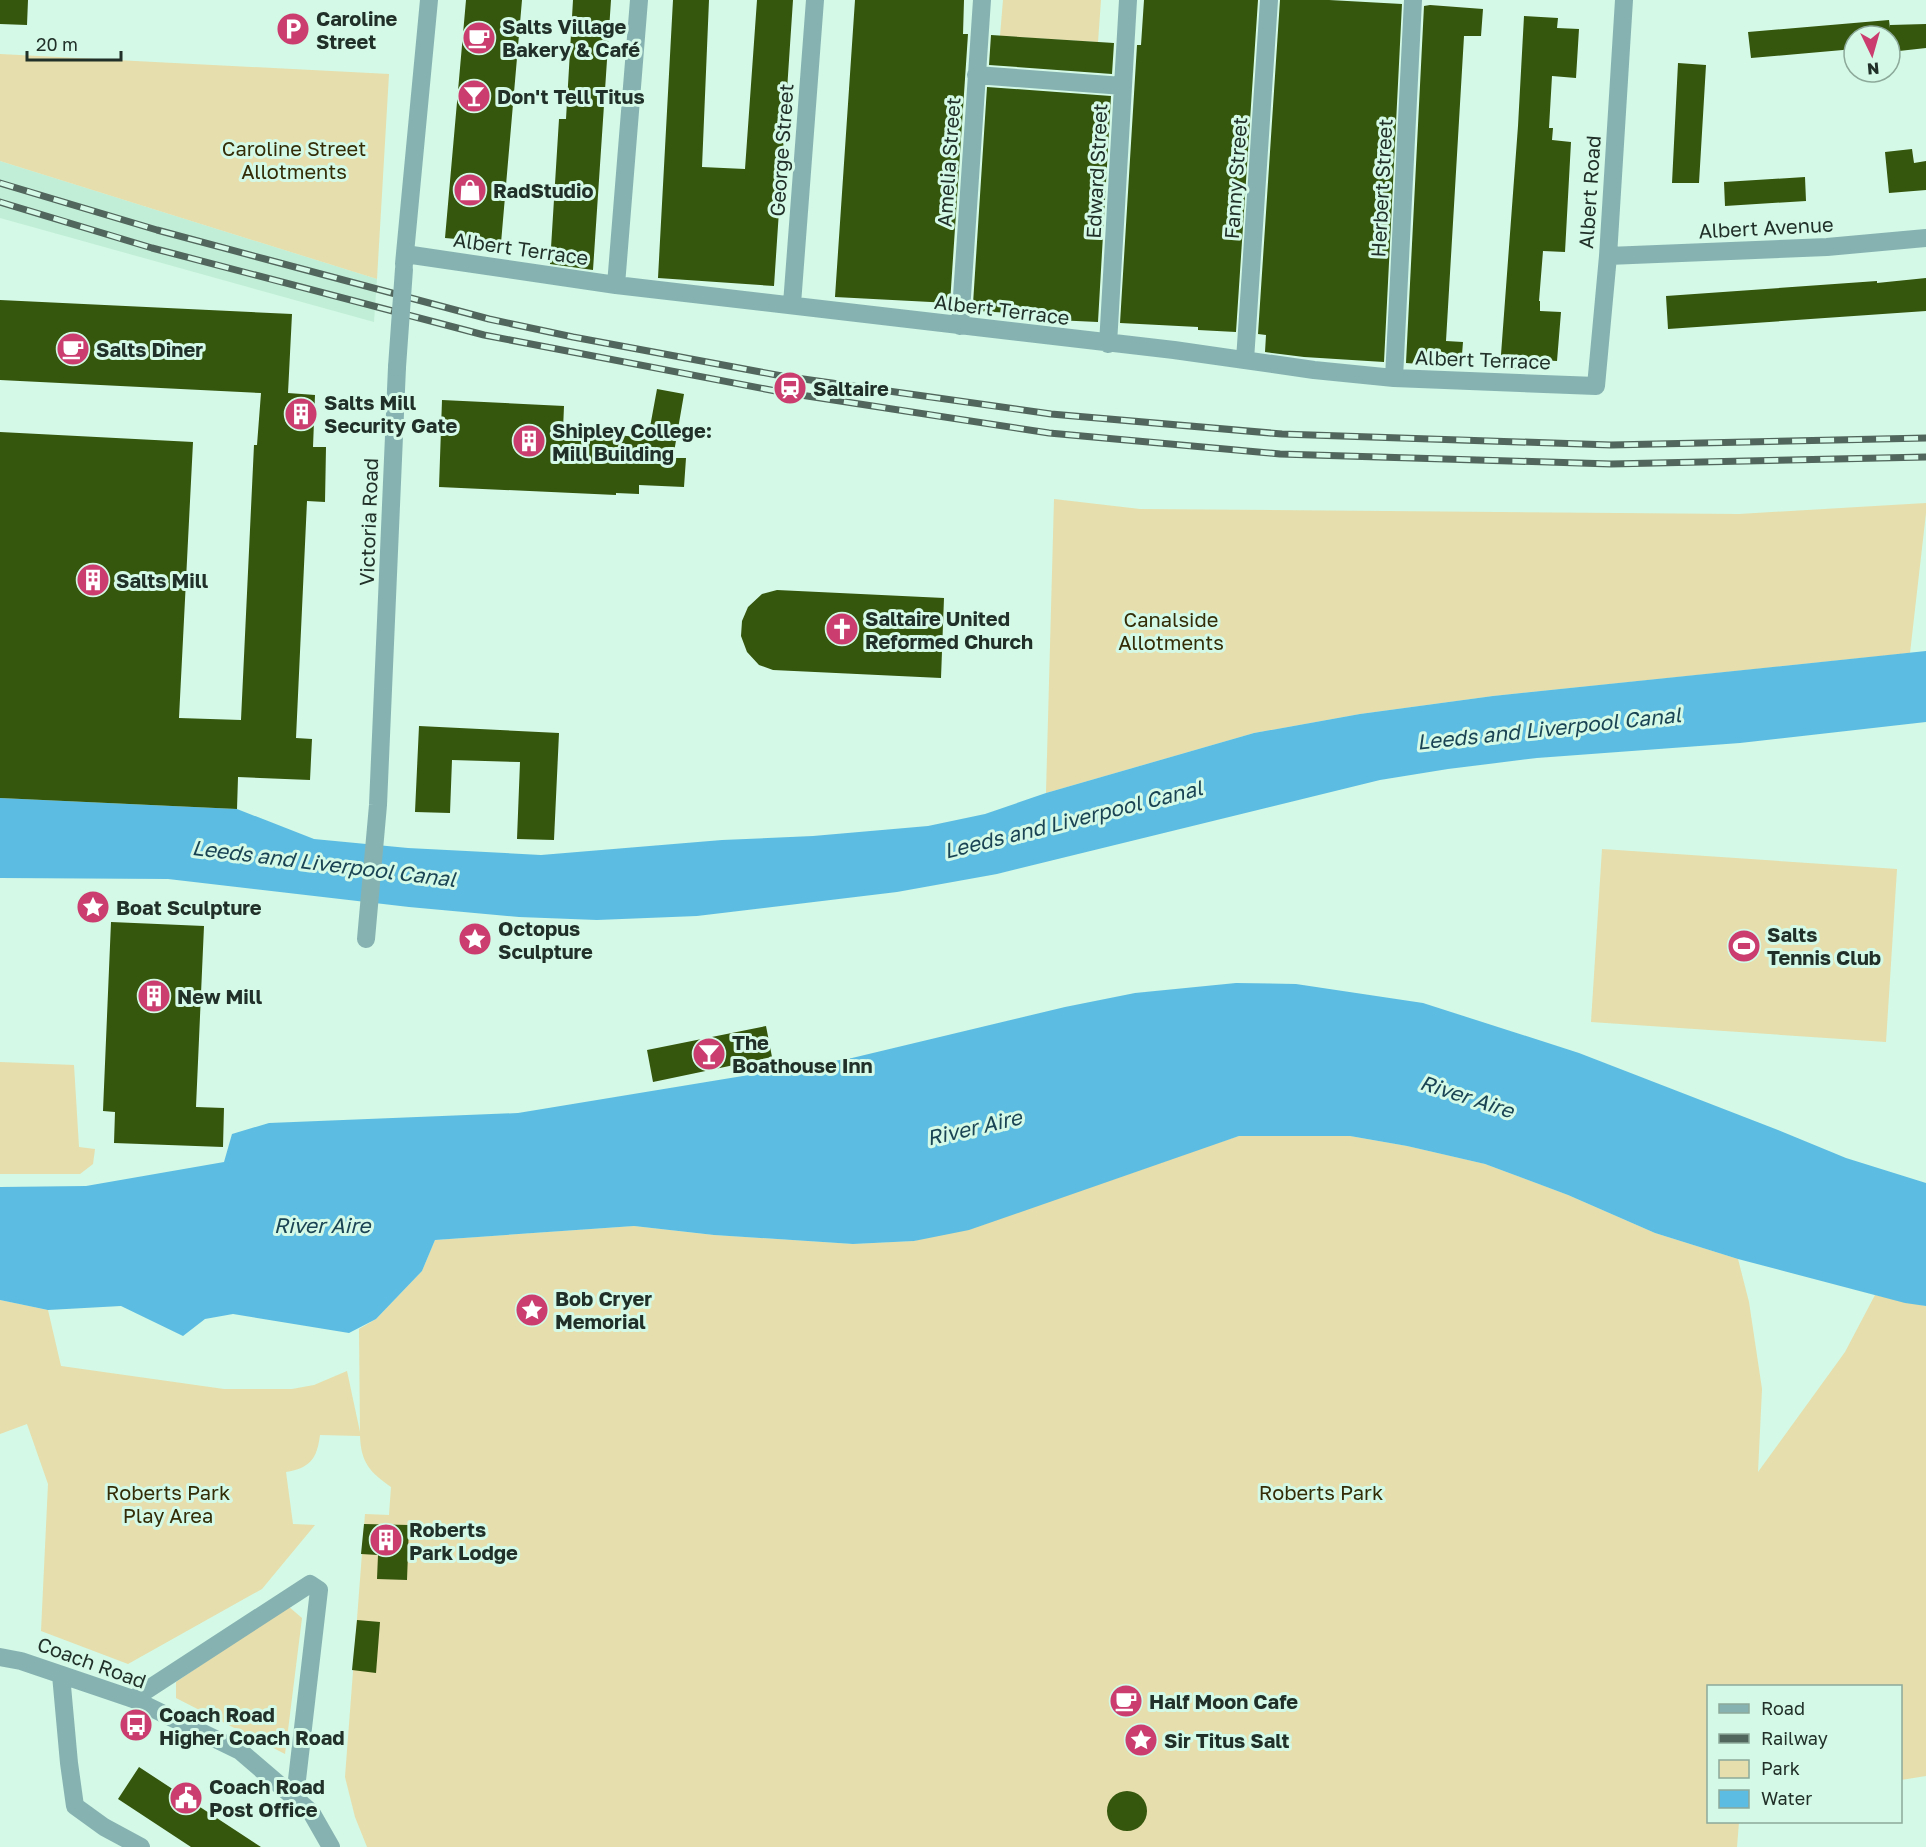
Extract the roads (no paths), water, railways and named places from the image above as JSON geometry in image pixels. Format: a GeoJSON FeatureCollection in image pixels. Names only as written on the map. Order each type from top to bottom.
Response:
{"type":"FeatureCollection","features":[{"type":"Feature","properties":{"kind":"street","name":"Victoria Road"},"geometry":{"type":"LineString","coordinates":[[367,933],[378,805],[397,367],[404,262],[429,0]]}},
{"type":"Feature","properties":{"kind":"street"},"geometry":{"type":"LineString","coordinates":[[616,285],[639,0]]}},
{"type":"Feature","properties":{"kind":"street","name":"George Street"},"geometry":{"type":"LineString","coordinates":[[792,304],[815,0]]}},
{"type":"Feature","properties":{"kind":"street","name":"Amelia Street"},"geometry":{"type":"LineString","coordinates":[[960,326],[982,0]]}},
{"type":"Feature","properties":{"kind":"street","name":"Edward Street"},"geometry":{"type":"LineString","coordinates":[[1108,344],[1128,0]]}},
{"type":"Feature","properties":{"kind":"street","name":"Fanny Street"},"geometry":{"type":"LineString","coordinates":[[1245,360],[1269,0]]}},
{"type":"Feature","properties":{"kind":"street","name":"Herbert Street"},"geometry":{"type":"LineString","coordinates":[[1394,378],[1413,0]]}},
{"type":"Feature","properties":{"kind":"street","name":"Albert Road"},"geometry":{"type":"LineString","coordinates":[[1596,386],[1608,256],[1624,0]]}},
{"type":"Feature","properties":{"kind":"street"},"geometry":{"type":"LineString","coordinates":[[976,75],[1123,86]]}},
{"type":"Feature","properties":{"kind":"street","name":"Albert Avenue"},"geometry":{"type":"LineString","coordinates":[[1608,256],[1827,247],[1926,238]]}},
{"type":"Feature","properties":{"kind":"street","name":"Albert Terrace"},"geometry":{"type":"LineString","coordinates":[[404,262],[792,304],[885,318],[1314,370],[1394,378],[1596,386]]}},
{"type":"Feature","properties":{"kind":"street"},"geometry":{"type":"LineString","coordinates":[[133,1699],[310,1584],[319,1590],[295,1797]]}},
{"type":"Feature","properties":{"kind":"street","name":"Coach Road"},"geometry":{"type":"LineString","coordinates":[[0,1657],[21,1661],[133,1699],[240,1751],[311,1812],[331,1847]]}},
{"type":"Feature","properties":{"kind":"street"},"geometry":{"type":"LineString","coordinates":[[61,1675],[75,1806],[104,1827],[141,1847]]}},
{"type":"Feature","properties":{"kind":"water","name":"Leeds and Liverpool Canal"},"geometry":{"type":"Polygon","coordinates":[[[1926,651],[1926,722],[1740,743],[1537,758],[1448,769],[1380,780],[997,874],[897,892],[697,916],[597,920],[519,917],[409,907],[168,879],[0,878],[0,798],[237,809],[314,839],[408,848],[541,855],[722,840],[813,836],[928,826],[985,814],[1046,793],[1254,733],[1360,714],[1493,696],[1926,651]]]}},
{"type":"Feature","properties":{"kind":"water","name":"River Aire"},"geometry":{"type":"Polygon","coordinates":[[[1236,983],[1296,984],[1423,1003],[1579,1053],[1846,1158],[1926,1183],[1926,1306],[1905,1303],[1738,1259],[1655,1233],[1568,1195],[1485,1164],[1350,1136],[1239,1136],[969,1230],[914,1241],[853,1244],[714,1235],[634,1226],[435,1240],[422,1271],[376,1319],[349,1333],[233,1314],[205,1319],[183,1336],[121,1306],[48,1310],[0,1300],[0,1187],[86,1186],[224,1162],[232,1134],[269,1123],[518,1113],[852,1058],[1065,1007],[1135,993],[1236,983]]]}},
{"type":"Feature","properties":{"kind":"railway"},"geometry":{"type":"LineString","coordinates":[[0,183],[157,230],[489,319],[782,376],[1051,414],[1282,434],[1611,445],[1926,438]]}},
{"type":"Feature","properties":{"kind":"railway"},"geometry":{"type":"LineString","coordinates":[[0,202],[152,248],[484,335],[781,392],[1049,433],[1280,454],[1611,464],[1926,457]]}},
{"type":"Feature","properties":{"kind":"place","name":"Caroline Street"},"geometry":{"type":"Point","coordinates":[293,29]}},
{"type":"Feature","properties":{"kind":"place","name":"Salts Village Bakery & Café"},"geometry":{"type":"Point","coordinates":[479,38]}},
{"type":"Feature","properties":{"kind":"place","name":"Don't Tell Titus"},"geometry":{"type":"Point","coordinates":[474,96]}},
{"type":"Feature","properties":{"kind":"place","name":"RadStudio"},"geometry":{"type":"Point","coordinates":[470,190]}},
{"type":"Feature","properties":{"kind":"place","name":"Salts Diner"},"geometry":{"type":"Point","coordinates":[73,349]}},
{"type":"Feature","properties":{"kind":"place","name":"Saltaire"},"geometry":{"type":"Point","coordinates":[790,388]}},
{"type":"Feature","properties":{"kind":"place","name":"Salts Mill Security Gate"},"geometry":{"type":"Point","coordinates":[301,414]}},
{"type":"Feature","properties":{"kind":"place","name":"Shipley College: Mill Building"},"geometry":{"type":"Point","coordinates":[529,441]}},
{"type":"Feature","properties":{"kind":"place","name":"Salts Mill"},"geometry":{"type":"Point","coordinates":[93,580]}},
{"type":"Feature","properties":{"kind":"place","name":"Saltaire United Reformed Church"},"geometry":{"type":"Point","coordinates":[842,629]}},
{"type":"Feature","properties":{"kind":"place","name":"Boat Sculpture"},"geometry":{"type":"Point","coordinates":[93,907]}},
{"type":"Feature","properties":{"kind":"place","name":"Octopus Sculpture"},"geometry":{"type":"Point","coordinates":[475,939]}},
{"type":"Feature","properties":{"kind":"place","name":"Salts Tennis Club"},"geometry":{"type":"Point","coordinates":[1744,946]}},
{"type":"Feature","properties":{"kind":"place","name":"New Mill"},"geometry":{"type":"Point","coordinates":[154,996]}},
{"type":"Feature","properties":{"kind":"place","name":"The Boathouse Inn"},"geometry":{"type":"Point","coordinates":[709,1054]}},
{"type":"Feature","properties":{"kind":"place","name":"Bob Cryer Memorial"},"geometry":{"type":"Point","coordinates":[532,1310]}},
{"type":"Feature","properties":{"kind":"place","name":"Roberts Park Lodge"},"geometry":{"type":"Point","coordinates":[386,1540]}},
{"type":"Feature","properties":{"kind":"place","name":"Half Moon Cafe"},"geometry":{"type":"Point","coordinates":[1126,1701]}},
{"type":"Feature","properties":{"kind":"place","name":"Coach Road Higher Coach Road"},"geometry":{"type":"Point","coordinates":[136,1725]}},
{"type":"Feature","properties":{"kind":"place","name":"Sir Titus Salt"},"geometry":{"type":"Point","coordinates":[1141,1740]}},
{"type":"Feature","properties":{"kind":"place","name":"Coach Road Post Office"},"geometry":{"type":"Point","coordinates":[186,1798]}},
{"type":"Feature","properties":{"kind":"park label","name":"Caroline Street Allotments"},"geometry":{"type":"Point","coordinates":[294,160]}},
{"type":"Feature","properties":{"kind":"park label","name":"Canalside Allotments"},"geometry":{"type":"Point","coordinates":[1171,630]}},
{"type":"Feature","properties":{"kind":"park label","name":"Roberts Park"},"geometry":{"type":"Point","coordinates":[1321,1492]}},
{"type":"Feature","properties":{"kind":"park label","name":"Roberts Park Play Area"},"geometry":{"type":"Point","coordinates":[168,1504]}}]}
